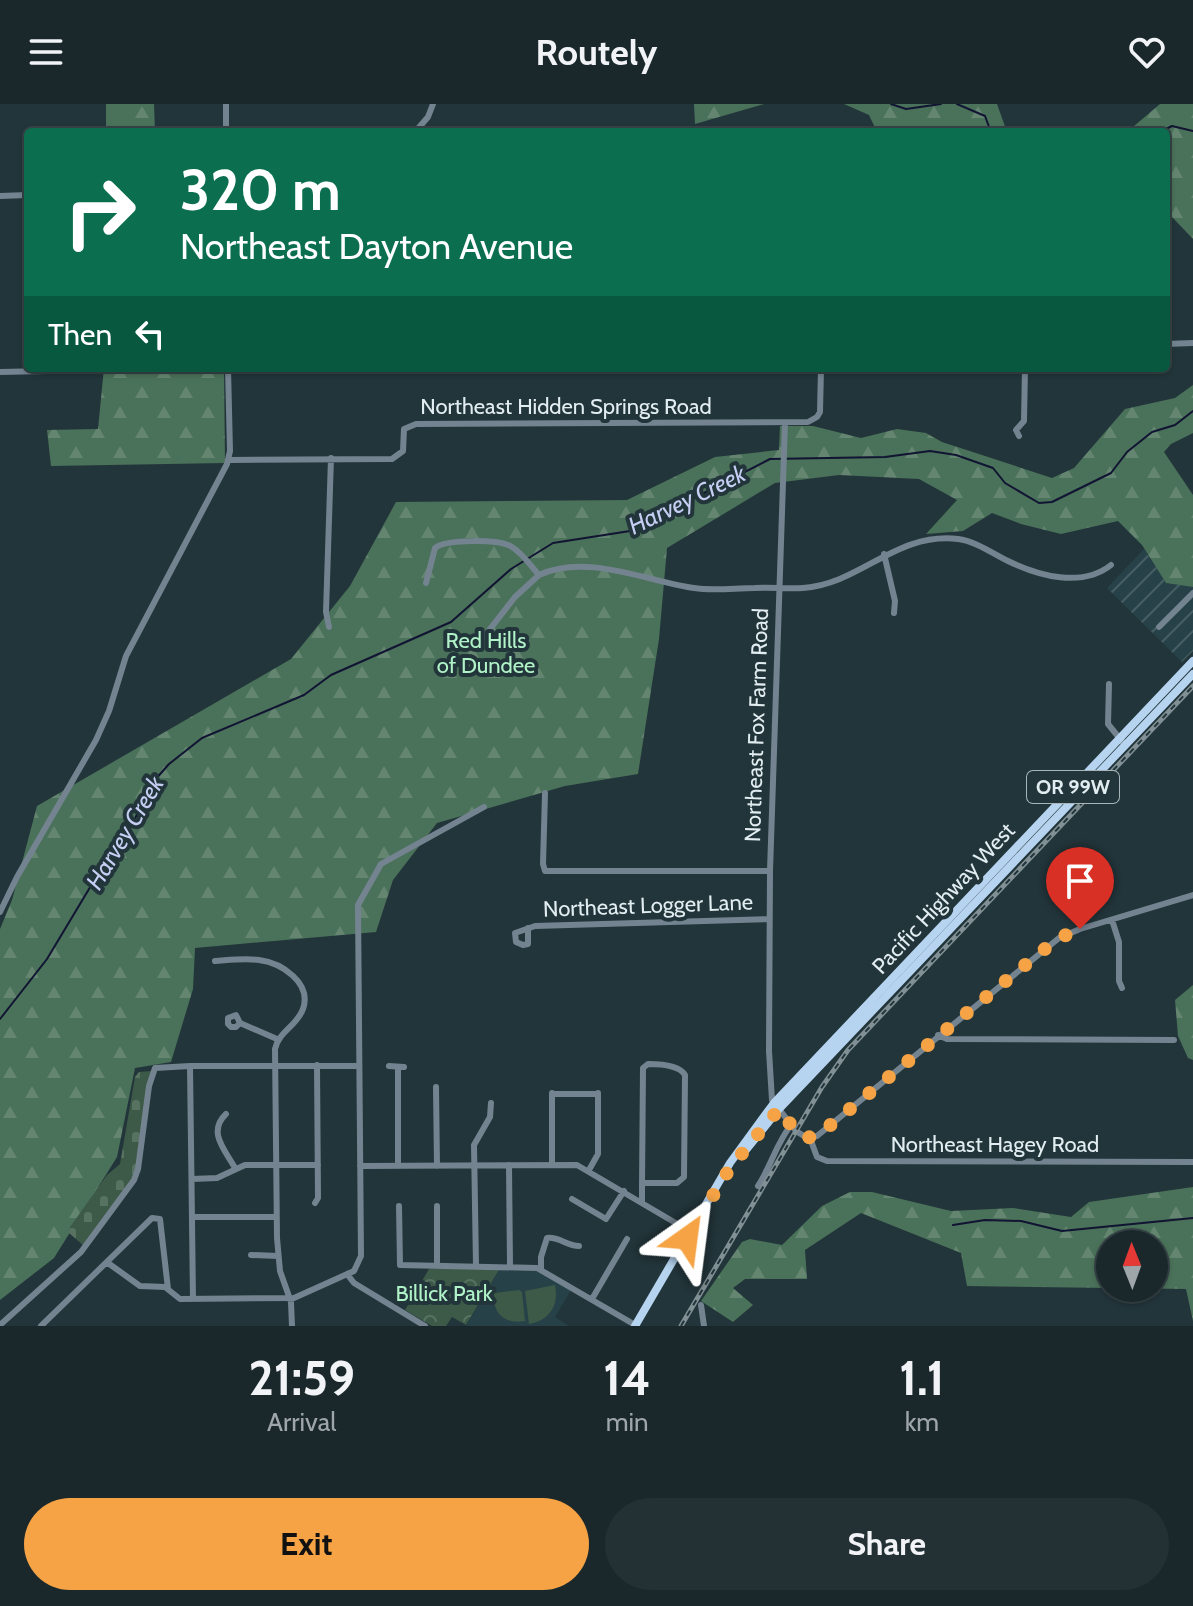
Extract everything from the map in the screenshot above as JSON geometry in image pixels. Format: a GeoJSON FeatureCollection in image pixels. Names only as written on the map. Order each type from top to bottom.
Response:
{"type":"FeatureCollection","features":[{"type":"Feature","properties":{"kind":"main road","name":"Pacific Highway West"},"geometry":{"type":"LineString","coordinates":[[691,1232],[730,1168],[777,1106],[1122,742],[1193,661]]}},
{"type":"Feature","properties":{"kind":"main road","name":"Pacific Highway West"},"geometry":{"type":"LineString","coordinates":[[1122,742],[1193,674]]}},
{"type":"Feature","properties":{"kind":"main road","name":"OR 99W"},"geometry":{"type":"LineString","coordinates":[[636,1326],[691,1232]]}},
{"type":"Feature","properties":{"kind":"street"},"geometry":{"type":"LineString","coordinates":[[226,104],[226,128]]}},
{"type":"Feature","properties":{"kind":"street"},"geometry":{"type":"LineString","coordinates":[[418,128],[428,117],[433,104]]}},
{"type":"Feature","properties":{"kind":"street"},"geometry":{"type":"LineString","coordinates":[[0,196],[24,195]]}},
{"type":"Feature","properties":{"kind":"street"},"geometry":{"type":"LineString","coordinates":[[1170,344],[1193,343]]}},
{"type":"Feature","properties":{"kind":"street"},"geometry":{"type":"LineString","coordinates":[[0,372],[24,371]]}},
{"type":"Feature","properties":{"kind":"street"},"geometry":{"type":"LineString","coordinates":[[0,912],[96,740],[109,711],[126,656],[229,460],[228,372]]}},
{"type":"Feature","properties":{"kind":"street"},"geometry":{"type":"LineString","coordinates":[[785,423],[808,422],[819,415],[821,372]]}},
{"type":"Feature","properties":{"kind":"street"},"geometry":{"type":"LineString","coordinates":[[1019,436],[1016,429],[1024,421],[1025,372]]}},
{"type":"Feature","properties":{"kind":"street","name":"Northeast Hidden Springs Road"},"geometry":{"type":"LineString","coordinates":[[229,460],[396,458],[403,449],[404,429],[413,425],[785,423]]}},
{"type":"Feature","properties":{"kind":"street","name":"Northeast Fox Farm Road"},"geometry":{"type":"LineString","coordinates":[[777,1106],[771,1095],[769,1051],[769,919],[785,423]]}},
{"type":"Feature","properties":{"kind":"street"},"geometry":{"type":"LineString","coordinates":[[329,627],[326,612],[331,458]]}},
{"type":"Feature","properties":{"kind":"street"},"geometry":{"type":"LineString","coordinates":[[476,647],[515,597],[539,575],[560,569],[609,569],[695,588],[825,585],[852,575],[884,554],[912,544],[957,539],[972,543],[1018,566],[1045,574],[1091,577],[1111,565]]}},
{"type":"Feature","properties":{"kind":"street"},"geometry":{"type":"LineString","coordinates":[[426,583],[432,554],[439,544],[504,543],[515,549],[539,575]]}},
{"type":"Feature","properties":{"kind":"street"},"geometry":{"type":"LineString","coordinates":[[884,554],[895,601],[894,613]]}},
{"type":"Feature","properties":{"kind":"street"},"geometry":{"type":"LineString","coordinates":[[1159,627],[1193,593]]}},
{"type":"Feature","properties":{"kind":"street"},"geometry":{"type":"LineString","coordinates":[[1109,684],[1108,724],[1122,742]]}},
{"type":"Feature","properties":{"kind":"street"},"geometry":{"type":"LineString","coordinates":[[545,793],[545,871],[770,871]]}},
{"type":"Feature","properties":{"kind":"street"},"geometry":{"type":"LineString","coordinates":[[41,1326],[149,1221],[160,1219],[168,1289],[177,1298],[297,1297],[347,1274],[359,1264],[356,916],[360,900],[381,864],[484,807]]}},
{"type":"Feature","properties":{"kind":"street"},"geometry":{"type":"LineString","coordinates":[[777,1106],[800,1135],[810,1138],[826,1129],[1059,938],[1193,895]]}},
{"type":"Feature","properties":{"kind":"street","name":"Northeast Logger Lane"},"geometry":{"type":"LineString","coordinates":[[528,928],[769,919]]}},
{"type":"Feature","properties":{"kind":"street"},"geometry":{"type":"LineString","coordinates":[[1112,920],[1119,942],[1119,981],[1122,988]]}},
{"type":"Feature","properties":{"kind":"street"},"geometry":{"type":"LineString","coordinates":[[215,961],[261,960],[297,978],[303,991],[303,1009],[296,1021],[277,1039],[275,1065],[278,1256],[289,1298],[292,1326]]}},
{"type":"Feature","properties":{"kind":"street"},"geometry":{"type":"LineString","coordinates":[[240,1023],[277,1039]]}},
{"type":"Feature","properties":{"kind":"street"},"geometry":{"type":"LineString","coordinates":[[938,1035],[947,1039],[1174,1040]]}},
{"type":"Feature","properties":{"kind":"street"},"geometry":{"type":"LineString","coordinates":[[642,1183],[677,1183],[684,1177],[683,1070],[653,1064],[643,1068],[642,1183],[642,1202]]}},
{"type":"Feature","properties":{"kind":"street"},"geometry":{"type":"LineString","coordinates":[[315,1203],[318,1198],[317,1065]]}},
{"type":"Feature","properties":{"kind":"street"},"geometry":{"type":"LineString","coordinates":[[0,1325],[81,1252],[136,1175],[153,1072],[160,1067],[190,1066],[358,1066]]}},
{"type":"Feature","properties":{"kind":"street"},"geometry":{"type":"LineString","coordinates":[[190,1066],[193,1299]]}},
{"type":"Feature","properties":{"kind":"street"},"geometry":{"type":"LineString","coordinates":[[389,1066],[401,1067],[398,1166]]}},
{"type":"Feature","properties":{"kind":"street"},"geometry":{"type":"LineString","coordinates":[[436,1087],[437,1166]]}},
{"type":"Feature","properties":{"kind":"street"},"geometry":{"type":"LineString","coordinates":[[552,1165],[552,1093],[598,1093],[598,1151],[589,1170]]}},
{"type":"Feature","properties":{"kind":"street"},"geometry":{"type":"LineString","coordinates":[[476,1266],[476,1138],[490,1117],[491,1103]]}},
{"type":"Feature","properties":{"kind":"street"},"geometry":{"type":"LineString","coordinates":[[226,1114],[218,1124],[217,1135],[235,1168]]}},
{"type":"Feature","properties":{"kind":"street"},"geometry":{"type":"LineString","coordinates":[[758,1186],[791,1125]]}},
{"type":"Feature","properties":{"kind":"street","name":"Northeast Hagey Road"},"geometry":{"type":"LineString","coordinates":[[810,1138],[817,1157],[827,1161],[1193,1162]]}},
{"type":"Feature","properties":{"kind":"street"},"geometry":{"type":"LineString","coordinates":[[192,1179],[217,1178],[235,1168],[318,1165]]}},
{"type":"Feature","properties":{"kind":"street"},"geometry":{"type":"LineString","coordinates":[[509,1165],[510,1266]]}},
{"type":"Feature","properties":{"kind":"street"},"geometry":{"type":"LineString","coordinates":[[360,1166],[577,1165],[691,1232]]}},
{"type":"Feature","properties":{"kind":"street"},"geometry":{"type":"LineString","coordinates":[[572,1199],[606,1219],[624,1191]]}},
{"type":"Feature","properties":{"kind":"street"},"geometry":{"type":"LineString","coordinates":[[399,1206],[400,1265],[541,1269],[636,1326]]}},
{"type":"Feature","properties":{"kind":"street"},"geometry":{"type":"LineString","coordinates":[[437,1206],[437,1265]]}},
{"type":"Feature","properties":{"kind":"street"},"geometry":{"type":"LineString","coordinates":[[192,1217],[276,1217]]}},
{"type":"Feature","properties":{"kind":"street"},"geometry":{"type":"LineString","coordinates":[[541,1269],[547,1238],[579,1246]]}},
{"type":"Feature","properties":{"kind":"street"},"geometry":{"type":"LineString","coordinates":[[592,1299],[627,1239]]}},
{"type":"Feature","properties":{"kind":"street"},"geometry":{"type":"LineString","coordinates":[[251,1255],[278,1256]]}},
{"type":"Feature","properties":{"kind":"street"},"geometry":{"type":"LineString","coordinates":[[108,1263],[140,1286],[168,1289]]}},
{"type":"Feature","properties":{"kind":"street"},"geometry":{"type":"LineString","coordinates":[[347,1274],[354,1283],[425,1326]]}},
{"type":"Feature","properties":{"kind":"street"},"geometry":{"type":"LineString","coordinates":[[701,1305],[704,1326]]}},
{"type":"Feature","properties":{"kind":"shaded area"},"geometry":{"type":"Polygon","coordinates":[[[1144,549],[1166,583],[1193,587],[1193,651],[1182,662],[1107,588],[1144,549]]]}},
{"type":"Feature","properties":{"kind":"shaded area"},"geometry":{"type":"Polygon","coordinates":[[[500,1268],[539,1271],[571,1290],[555,1317],[569,1326],[466,1326],[500,1268]]]}},
{"type":"Feature","properties":{"kind":"green space"},"geometry":{"type":"Polygon","coordinates":[[[106,104],[154,104],[155,128],[106,128],[106,104]]]}},
{"type":"Feature","properties":{"kind":"green space"},"geometry":{"type":"Polygon","coordinates":[[[694,104],[764,104],[695,124],[694,104]]]}},
{"type":"Feature","properties":{"kind":"green space"},"geometry":{"type":"Polygon","coordinates":[[[844,104],[997,104],[1006,128],[875,128],[869,115],[844,104]]]}},
{"type":"Feature","properties":{"kind":"green space"},"geometry":{"type":"Polygon","coordinates":[[[1160,104],[1193,104],[1193,239],[1170,217],[1170,128],[1132,128],[1160,104]]]}},
{"type":"Feature","properties":{"kind":"green space"},"geometry":{"type":"Polygon","coordinates":[[[104,372],[224,372],[225,463],[51,466],[47,430],[98,429],[104,372]]]}},
{"type":"Feature","properties":{"kind":"green space","name":"Red Hills of Dundee"},"geometry":{"type":"Polygon","coordinates":[[[1193,385],[1193,433],[1171,444],[1164,452],[1193,495],[1193,587],[1166,583],[1142,545],[1118,521],[1061,534],[992,513],[963,531],[926,534],[957,500],[919,479],[839,475],[775,483],[667,548],[659,639],[638,774],[565,786],[437,823],[393,880],[376,932],[195,948],[193,989],[171,1062],[135,1068],[117,1157],[54,1258],[0,1300],[0,929],[12,900],[37,806],[291,659],[350,586],[396,502],[627,500],[715,457],[779,450],[780,426],[813,426],[861,438],[897,429],[926,433],[942,442],[1052,478],[1074,468],[1125,409],[1175,398],[1193,385]]]}},
{"type":"Feature","properties":{"kind":"green space"},"geometry":{"type":"Polygon","coordinates":[[[1193,985],[1193,1060],[1188,1058],[1178,1036],[1175,1000],[1193,985]]]}},
{"type":"Feature","properties":{"kind":"green space"},"geometry":{"type":"Polygon","coordinates":[[[152,1071],[135,1175],[84,1246],[69,1233],[70,1227],[107,1175],[120,1164],[135,1077],[139,1072],[152,1071]]]}},
{"type":"Feature","properties":{"kind":"green space"},"geometry":{"type":"Polygon","coordinates":[[[1193,1187],[1193,1321],[1186,1289],[1168,1289],[1168,1230],[1096,1230],[1096,1288],[967,1286],[961,1253],[861,1213],[805,1250],[807,1279],[745,1279],[733,1288],[753,1305],[733,1322],[701,1301],[742,1242],[750,1239],[782,1245],[822,1206],[850,1192],[872,1192],[951,1211],[1013,1208],[1071,1217],[1089,1202],[1193,1187]]]}},
{"type":"Feature","properties":{"kind":"green space","name":"Billick Park"},"geometry":{"type":"Polygon","coordinates":[[[500,1268],[466,1325],[452,1317],[446,1326],[432,1326],[405,1310],[429,1269],[500,1268]]]}},
{"type":"Feature","properties":{"kind":"green space"},"geometry":{"type":"Polygon","coordinates":[[[555,1285],[556,1299],[548,1315],[529,1324],[525,1291],[555,1285]]]}},
{"type":"Feature","properties":{"kind":"green space"},"geometry":{"type":"Polygon","coordinates":[[[522,1292],[525,1321],[511,1321],[498,1312],[494,1293],[522,1292]]]}},
{"type":"Feature","properties":{"kind":"waterway"},"geometry":{"type":"LineString","coordinates":[[891,104],[906,109],[941,104]]}},
{"type":"Feature","properties":{"kind":"waterway"},"geometry":{"type":"LineString","coordinates":[[957,104],[985,116],[990,128]]}},
{"type":"Feature","properties":{"kind":"waterway"},"geometry":{"type":"LineString","coordinates":[[1168,128],[1172,126],[1193,131]]}},
{"type":"Feature","properties":{"kind":"waterway","name":"Harvey Creek"},"geometry":{"type":"LineString","coordinates":[[0,1019],[47,959],[104,864],[133,824],[147,789],[169,764],[202,738],[304,695],[331,675],[451,622],[511,569],[553,543],[630,531],[770,459],[885,457],[930,451],[956,455],[993,468],[1005,483],[1039,503],[1052,502],[1111,473],[1127,452],[1152,432],[1175,425],[1193,411]]}},
{"type":"Feature","properties":{"kind":"waterway"},"geometry":{"type":"LineString","coordinates":[[953,1225],[985,1220],[1021,1221],[1062,1231],[1193,1218]]}},
{"type":"Feature","properties":{"kind":"railway"},"geometry":{"type":"LineString","coordinates":[[681,1326],[822,1087],[848,1050],[1193,686]]}},
{"type":"Feature","properties":{"kind":"route"},"geometry":{"type":"LineString","coordinates":[[687,1238],[730,1168],[779,1109],[800,1135],[810,1138],[817,1136],[1041,952],[1059,938],[1080,929]]}}]}
